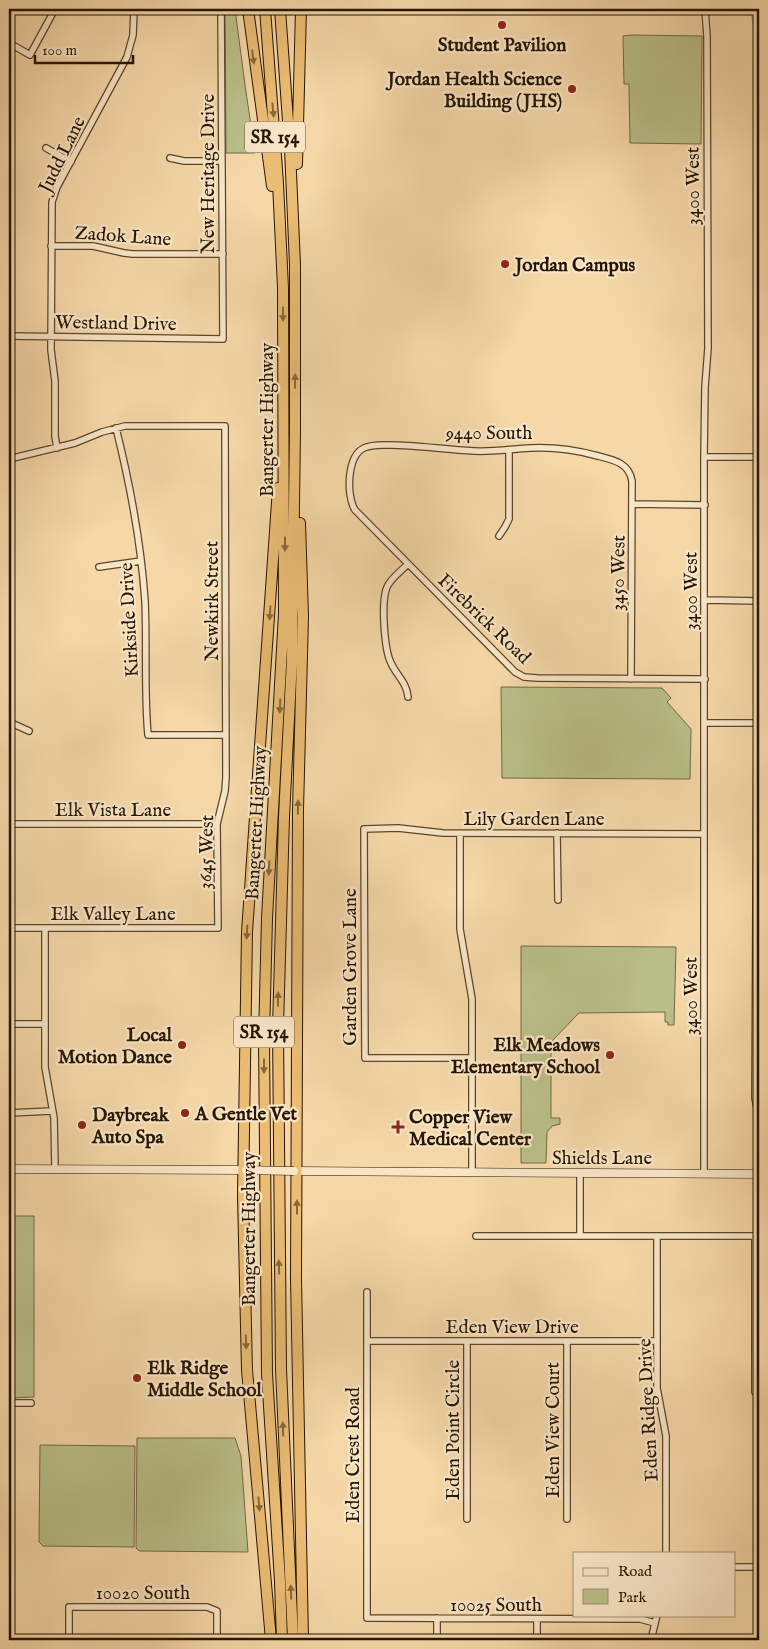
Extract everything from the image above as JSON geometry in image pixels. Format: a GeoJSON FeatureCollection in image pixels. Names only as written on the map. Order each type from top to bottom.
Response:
{"type":"FeatureCollection","features":[{"type":"Feature","properties":{"kind":"highway"},"geometry":{"type":"LineString","coordinates":[[248,9],[282,266]]}},
{"type":"Feature","properties":{"kind":"highway","name":"Bangerter Highway"},"geometry":{"type":"LineString","coordinates":[[265,9],[275,135],[282,266],[284,425],[283,622],[267,918],[264,1038],[266,1374],[280,1581],[282,1640]]}},
{"type":"Feature","properties":{"kind":"highway","name":"Bangerter Highway"},"geometry":{"type":"LineString","coordinates":[[280,9],[290,149],[295,264],[292,659],[284,817],[278,1027],[280,1330],[293,1640]]}},
{"type":"Feature","properties":{"kind":"highway"},"geometry":{"type":"LineString","coordinates":[[295,264],[301,9]]}},
{"type":"Feature","properties":{"kind":"highway"},"geometry":{"type":"LineString","coordinates":[[271,1640],[247,1370],[245,1002],[248,916],[284,425]]}},
{"type":"Feature","properties":{"kind":"highway"},"geometry":{"type":"LineString","coordinates":[[295,430],[303,616],[298,810],[296,1171],[303,1640]]}},
{"type":"Feature","properties":{"kind":"main road","name":"Shields Lane"},"geometry":{"type":"LineString","coordinates":[[9,1169],[759,1174]]}},
{"type":"Feature","properties":{"kind":"street"},"geometry":{"type":"LineString","coordinates":[[9,43],[30,55],[55,9]]}},
{"type":"Feature","properties":{"kind":"street","name":"Judd Lane"},"geometry":{"type":"LineString","coordinates":[[56,448],[55,381],[51,336],[51,219],[54,194],[127,57],[133,34],[134,9]]}},
{"type":"Feature","properties":{"kind":"street","name":"New Heritage Drive"},"geometry":{"type":"LineString","coordinates":[[221,9],[223,339]]}},
{"type":"Feature","properties":{"kind":"street","name":"3400 West"},"geometry":{"type":"LineString","coordinates":[[704,1173],[706,679],[704,457],[705,387],[708,348],[705,9]]}},
{"type":"Feature","properties":{"kind":"street"},"geometry":{"type":"LineString","coordinates":[[46,148],[71,162]]}},
{"type":"Feature","properties":{"kind":"street"},"geometry":{"type":"LineString","coordinates":[[170,158],[184,161],[222,161]]}},
{"type":"Feature","properties":{"kind":"street","name":"Zadok Lane"},"geometry":{"type":"LineString","coordinates":[[51,246],[93,246],[133,254],[222,254]]}},
{"type":"Feature","properties":{"kind":"street","name":"Westland Drive"},"geometry":{"type":"LineString","coordinates":[[9,336],[223,339]]}},
{"type":"Feature","properties":{"kind":"street","name":"Newkirk Street"},"geometry":{"type":"LineString","coordinates":[[116,428],[134,425],[225,426],[226,776]]}},
{"type":"Feature","properties":{"kind":"street"},"geometry":{"type":"LineString","coordinates":[[9,459],[56,448],[116,428]]}},
{"type":"Feature","properties":{"kind":"street","name":"Kirkside Drive"},"geometry":{"type":"LineString","coordinates":[[116,428],[131,498],[141,560],[146,640],[148,735],[226,736]]}},
{"type":"Feature","properties":{"kind":"street","name":"9440 South"},"geometry":{"type":"LineString","coordinates":[[353,459],[361,449],[375,445],[420,446],[477,451],[542,448],[572,450],[618,462],[627,469]]}},
{"type":"Feature","properties":{"kind":"street"},"geometry":{"type":"LineString","coordinates":[[499,536],[509,519],[509,450]]}},
{"type":"Feature","properties":{"kind":"street"},"geometry":{"type":"LineString","coordinates":[[704,457],[759,457]]}},
{"type":"Feature","properties":{"kind":"street","name":"Firebrick Road"},"geometry":{"type":"LineString","coordinates":[[353,459],[350,468],[350,497],[353,507],[511,669],[519,674],[537,678],[706,679]]}},
{"type":"Feature","properties":{"kind":"street","name":"3450 West"},"geometry":{"type":"LineString","coordinates":[[627,469],[632,481],[631,679]]}},
{"type":"Feature","properties":{"kind":"street"},"geometry":{"type":"LineString","coordinates":[[632,504],[705,505]]}},
{"type":"Feature","properties":{"kind":"street"},"geometry":{"type":"LineString","coordinates":[[99,567],[141,560]]}},
{"type":"Feature","properties":{"kind":"street"},"geometry":{"type":"LineString","coordinates":[[408,564],[392,579],[386,589],[385,635],[388,657],[405,684],[408,697]]}},
{"type":"Feature","properties":{"kind":"street"},"geometry":{"type":"LineString","coordinates":[[705,600],[759,601]]}},
{"type":"Feature","properties":{"kind":"street"},"geometry":{"type":"LineString","coordinates":[[9,722],[29,731]]}},
{"type":"Feature","properties":{"kind":"street"},"geometry":{"type":"LineString","coordinates":[[705,723],[758,723],[758,932],[755,1098],[758,1114]]}},
{"type":"Feature","properties":{"kind":"street","name":"3645 West"},"geometry":{"type":"LineString","coordinates":[[218,928],[217,824],[225,791],[226,776]]}},
{"type":"Feature","properties":{"kind":"street","name":"Elk Vista Lane"},"geometry":{"type":"LineString","coordinates":[[9,824],[217,824]]}},
{"type":"Feature","properties":{"kind":"street","name":"Lily Garden Lane"},"geometry":{"type":"LineString","coordinates":[[364,829],[398,828],[428,832],[460,833],[704,834]]}},
{"type":"Feature","properties":{"kind":"street","name":"Garden Grove Lane"},"geometry":{"type":"LineString","coordinates":[[364,829],[365,1058],[472,1058]]}},
{"type":"Feature","properties":{"kind":"street"},"geometry":{"type":"LineString","coordinates":[[460,833],[460,930],[471,994],[472,1172]]}},
{"type":"Feature","properties":{"kind":"street"},"geometry":{"type":"LineString","coordinates":[[558,834],[558,900]]}},
{"type":"Feature","properties":{"kind":"street","name":"Elk Valley Lane"},"geometry":{"type":"LineString","coordinates":[[9,928],[218,928]]}},
{"type":"Feature","properties":{"kind":"street"},"geometry":{"type":"LineString","coordinates":[[45,928],[46,1078],[52,1111],[55,1169]]}},
{"type":"Feature","properties":{"kind":"street"},"geometry":{"type":"LineString","coordinates":[[9,1024],[45,1024]]}},
{"type":"Feature","properties":{"kind":"street"},"geometry":{"type":"LineString","coordinates":[[9,1112],[52,1111]]}},
{"type":"Feature","properties":{"kind":"street"},"geometry":{"type":"LineString","coordinates":[[580,1173],[580,1236]]}},
{"type":"Feature","properties":{"kind":"street"},"geometry":{"type":"LineString","coordinates":[[476,1236],[757,1236],[755,1392]]}},
{"type":"Feature","properties":{"kind":"street","name":"Eden Ridge Drive"},"geometry":{"type":"LineString","coordinates":[[657,1236],[657,1397],[666,1436],[666,1552]]}},
{"type":"Feature","properties":{"kind":"street","name":"Eden Crest Road"},"geometry":{"type":"LineString","coordinates":[[367,1292],[367,1618]]}},
{"type":"Feature","properties":{"kind":"street","name":"Eden View Drive"},"geometry":{"type":"LineString","coordinates":[[367,1341],[657,1341]]}},
{"type":"Feature","properties":{"kind":"street","name":"Eden Point Circle"},"geometry":{"type":"LineString","coordinates":[[467,1341],[467,1519]]}},
{"type":"Feature","properties":{"kind":"street","name":"Eden View Court"},"geometry":{"type":"LineString","coordinates":[[566,1341],[567,1519]]}},
{"type":"Feature","properties":{"kind":"street"},"geometry":{"type":"LineString","coordinates":[[9,1403],[31,1403]]}},
{"type":"Feature","properties":{"kind":"street"},"geometry":{"type":"LineString","coordinates":[[736,1567],[759,1568]]}},
{"type":"Feature","properties":{"kind":"street","name":"10020 South"},"geometry":{"type":"LineString","coordinates":[[69,1640],[69,1607],[208,1607],[217,1611],[217,1640]]}},
{"type":"Feature","properties":{"kind":"street"},"geometry":{"type":"LineString","coordinates":[[651,1640],[658,1616]]}},
{"type":"Feature","properties":{"kind":"street","name":"10025 South"},"geometry":{"type":"LineString","coordinates":[[367,1618],[640,1619],[655,1622]]}},
{"type":"Feature","properties":{"kind":"street"},"geometry":{"type":"LineString","coordinates":[[437,1618],[437,1640]]}},
{"type":"Feature","properties":{"kind":"street"},"geometry":{"type":"LineString","coordinates":[[537,1619],[537,1640]]}},
{"type":"Feature","properties":{"kind":"green space"},"geometry":{"type":"Polygon","coordinates":[[[225,9],[235,9],[255,153],[226,153],[225,9]]]}},
{"type":"Feature","properties":{"kind":"green space"},"geometry":{"type":"Polygon","coordinates":[[[623,36],[702,36],[701,144],[630,143],[629,84],[624,84],[623,36]]]}},
{"type":"Feature","properties":{"kind":"green space"},"geometry":{"type":"Polygon","coordinates":[[[501,687],[662,688],[671,698],[667,702],[691,729],[690,779],[502,778],[501,687]]]}},
{"type":"Feature","properties":{"kind":"green space"},"geometry":{"type":"Polygon","coordinates":[[[521,946],[676,947],[674,1025],[668,1025],[668,1022],[665,1022],[665,1012],[579,1013],[551,1042],[551,1118],[560,1118],[560,1124],[552,1126],[547,1132],[546,1163],[521,1163],[521,946]]]}},
{"type":"Feature","properties":{"kind":"green space"},"geometry":{"type":"Polygon","coordinates":[[[9,1216],[34,1216],[34,1397],[9,1398],[9,1216]]]}},
{"type":"Feature","properties":{"kind":"green space"},"geometry":{"type":"Polygon","coordinates":[[[137,1438],[235,1438],[241,1456],[248,1552],[139,1551],[136,1548],[137,1438]]]}},
{"type":"Feature","properties":{"kind":"green space"},"geometry":{"type":"Polygon","coordinates":[[[40,1445],[135,1446],[134,1547],[43,1546],[39,1542],[40,1445]]]}},
{"type":"Feature","properties":{"kind":"waterway"},"geometry":{"type":"LineString","coordinates":[[753,9],[759,40]]}},
{"type":"Feature","properties":{"kind":"place","name":"Student Pavilion"},"geometry":{"type":"Point","coordinates":[502,25]}},
{"type":"Feature","properties":{"kind":"place","name":"Jordan Health Science Building (JHS)"},"geometry":{"type":"Point","coordinates":[572,89]}},
{"type":"Feature","properties":{"kind":"place","name":"Jordan Campus"},"geometry":{"type":"Point","coordinates":[505,264]}},
{"type":"Feature","properties":{"kind":"place","name":"Local Motion Dance"},"geometry":{"type":"Point","coordinates":[182,1045]}},
{"type":"Feature","properties":{"kind":"place","name":"Elk Meadows Elementary School"},"geometry":{"type":"Point","coordinates":[610,1055]}},
{"type":"Feature","properties":{"kind":"place","name":"A Gentle Vet"},"geometry":{"type":"Point","coordinates":[185,1113]}},
{"type":"Feature","properties":{"kind":"place","name":"Daybreak Auto Spa"},"geometry":{"type":"Point","coordinates":[82,1125]}},
{"type":"Feature","properties":{"kind":"place","name":"Copper View Medical Center"},"geometry":{"type":"Point","coordinates":[398,1127]}},
{"type":"Feature","properties":{"kind":"place","name":"Elk Ridge Middle School"},"geometry":{"type":"Point","coordinates":[137,1378]}}]}
